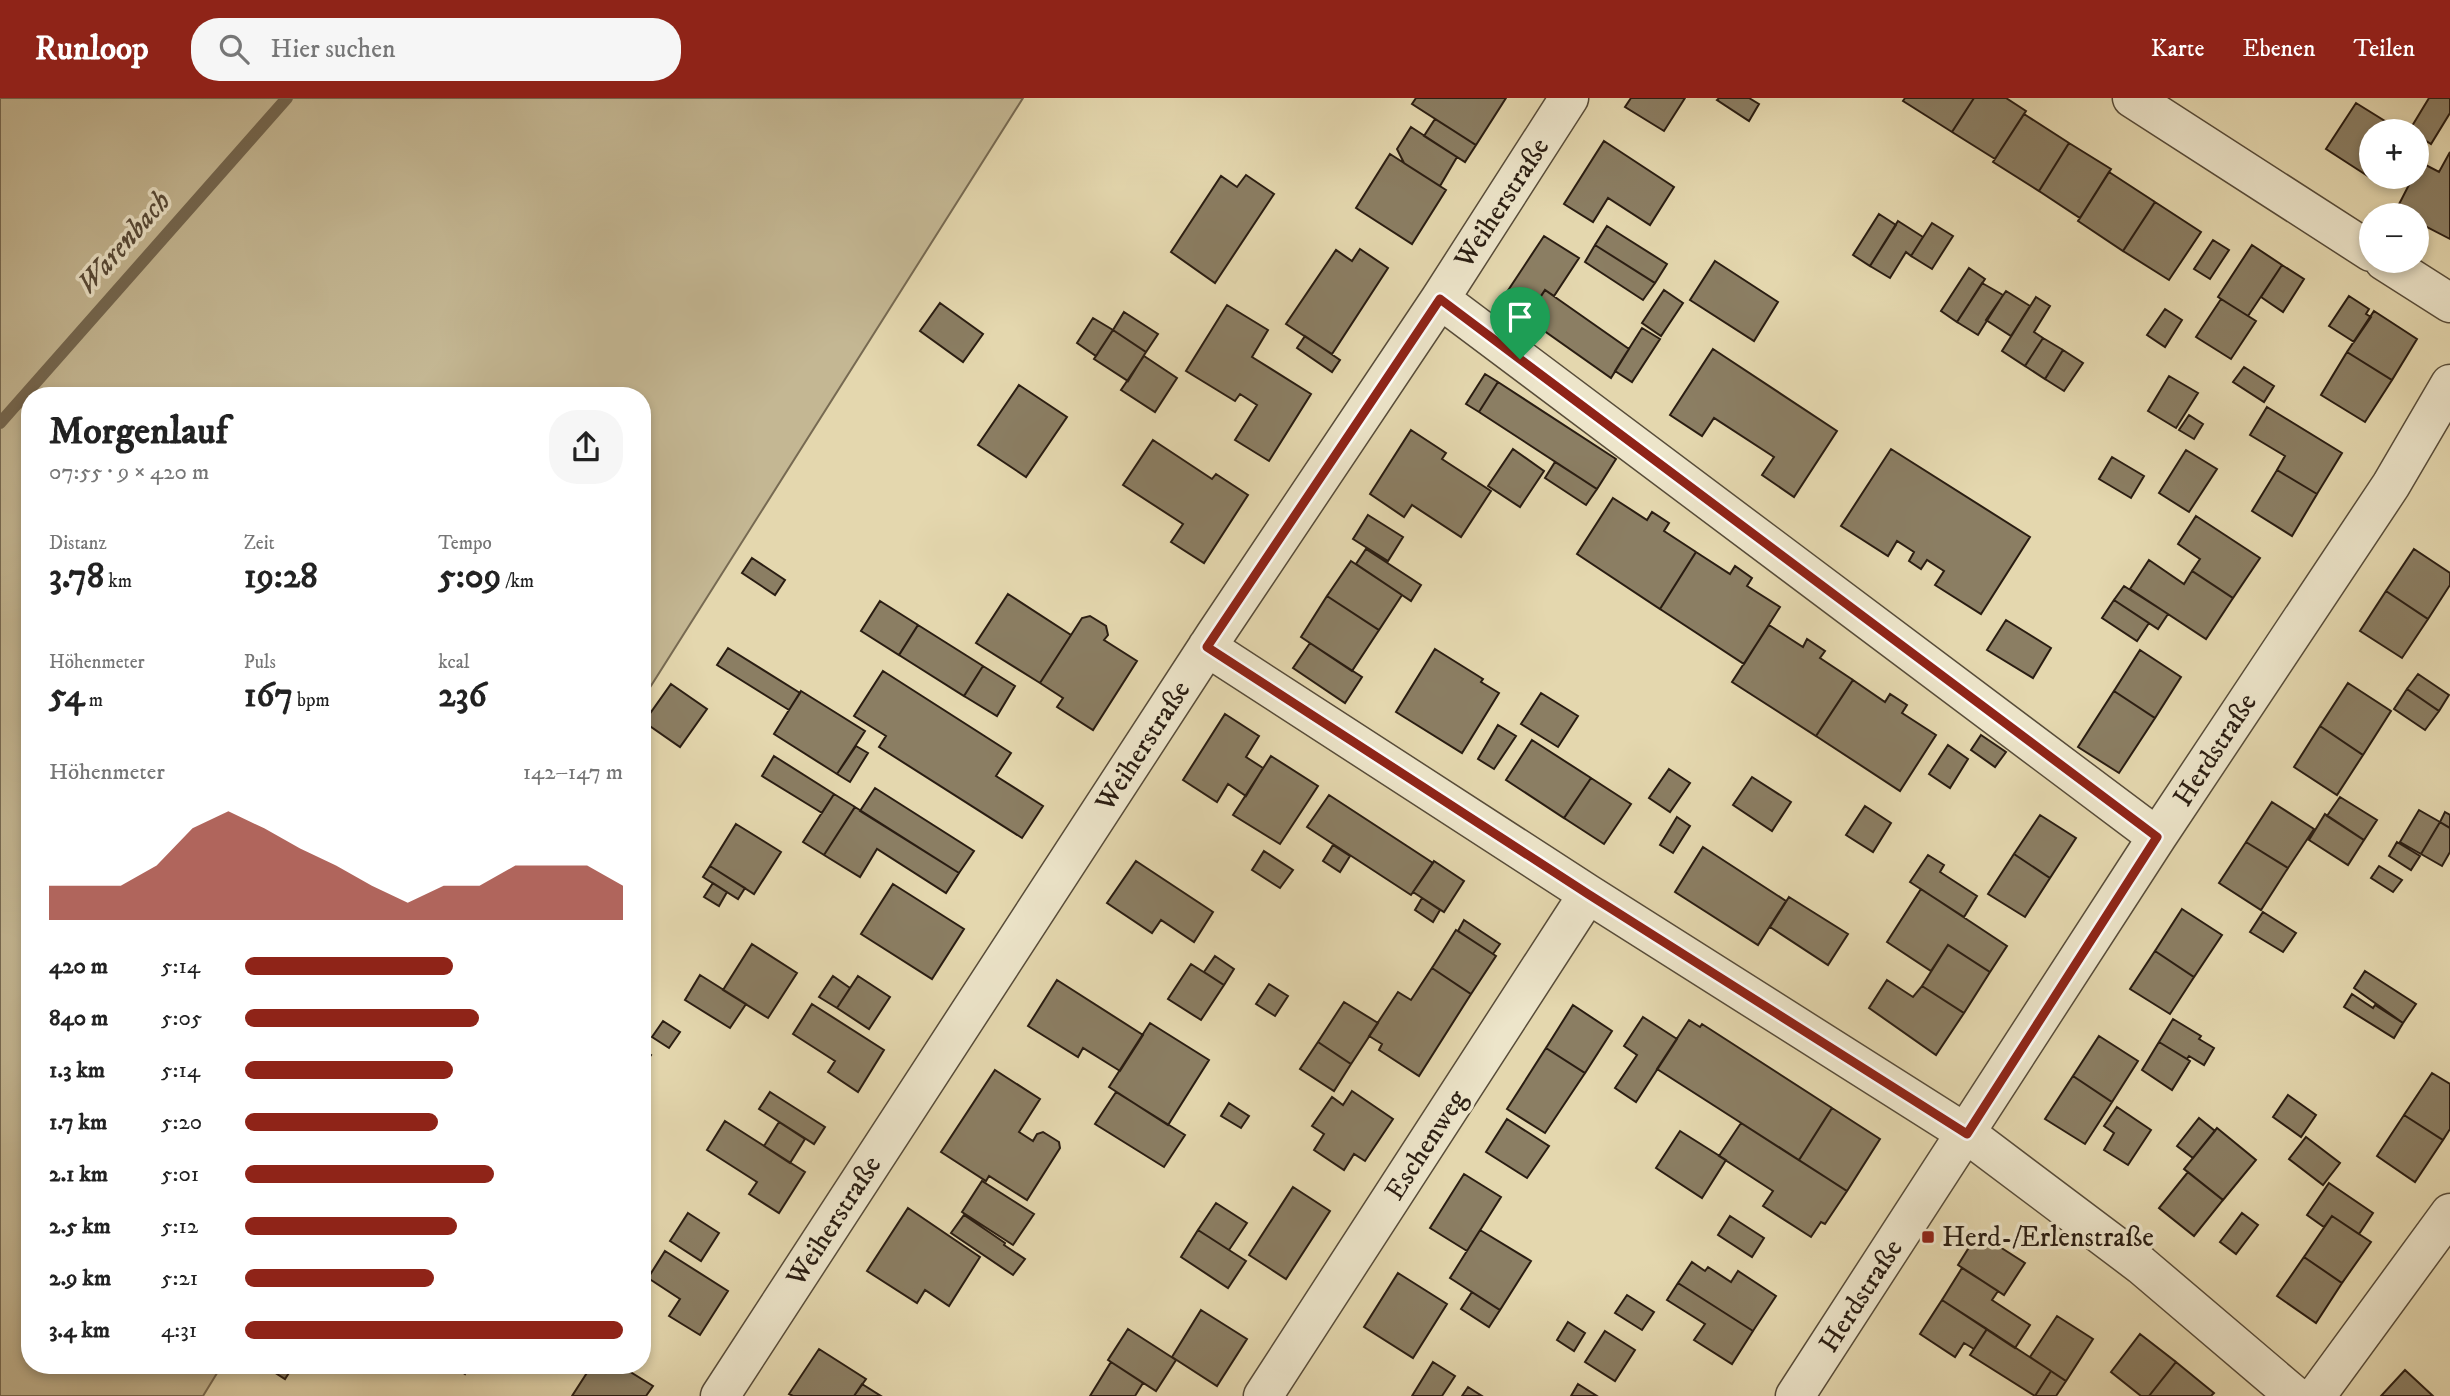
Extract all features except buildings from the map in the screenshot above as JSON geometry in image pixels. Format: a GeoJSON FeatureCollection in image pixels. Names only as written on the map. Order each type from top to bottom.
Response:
{"type":"FeatureCollection","features":[{"type":"Feature","properties":{"kind":"street","name":"Weiherstraße"},"geometry":{"type":"LineString","coordinates":[[720,1396],[1207,647],[1440,299],[1569,98]]}},
{"type":"Feature","properties":{"kind":"street"},"geometry":{"type":"LineString","coordinates":[[2132,98],[2359,244]]}},
{"type":"Feature","properties":{"kind":"street"},"geometry":{"type":"LineString","coordinates":[[2403,273],[2450,303]]}},
{"type":"Feature","properties":{"kind":"street"},"geometry":{"type":"LineString","coordinates":[[1440,299],[2157,837]]}},
{"type":"Feature","properties":{"kind":"street","name":"Herdstraße"},"geometry":{"type":"LineString","coordinates":[[1795,1396],[2157,837],[2390,485],[2450,384]]}},
{"type":"Feature","properties":{"kind":"street"},"geometry":{"type":"LineString","coordinates":[[1207,647],[1588,894],[1967,1134],[2141,1265],[2295,1396]]}},
{"type":"Feature","properties":{"kind":"street","name":"Eschenweg"},"geometry":{"type":"LineString","coordinates":[[1263,1396],[1588,894]]}},
{"type":"Feature","properties":{"kind":"street"},"geometry":{"type":"LineString","coordinates":[[2316,1396],[2450,1213]]}},
{"type":"Feature","properties":{"kind":"shaded area"},"geometry":{"type":"Polygon","coordinates":[[[0,98],[1023,98],[651,686],[651,387],[21,387],[21,1374],[216,1374],[203,1396],[0,1396],[0,98]]]}},
{"type":"Feature","properties":{"kind":"waterway","name":"Warenbach"},"geometry":{"type":"LineString","coordinates":[[32,387],[287,98]]}},
{"type":"Feature","properties":{"kind":"waterway","name":"Warenbach"},"geometry":{"type":"LineString","coordinates":[[0,423],[21,399]]}},
{"type":"Feature","properties":{"kind":"place","name":"Herd-/Erlenstraße"},"geometry":{"type":"Point","coordinates":[1928,1237]}},
{"type":"Feature","properties":{"kind":"route"},"geometry":{"type":"LineString","coordinates":[[1440,299],[1520,359],[2157,837],[1967,1134],[1588,894],[1207,647],[1440,299]]}}]}
